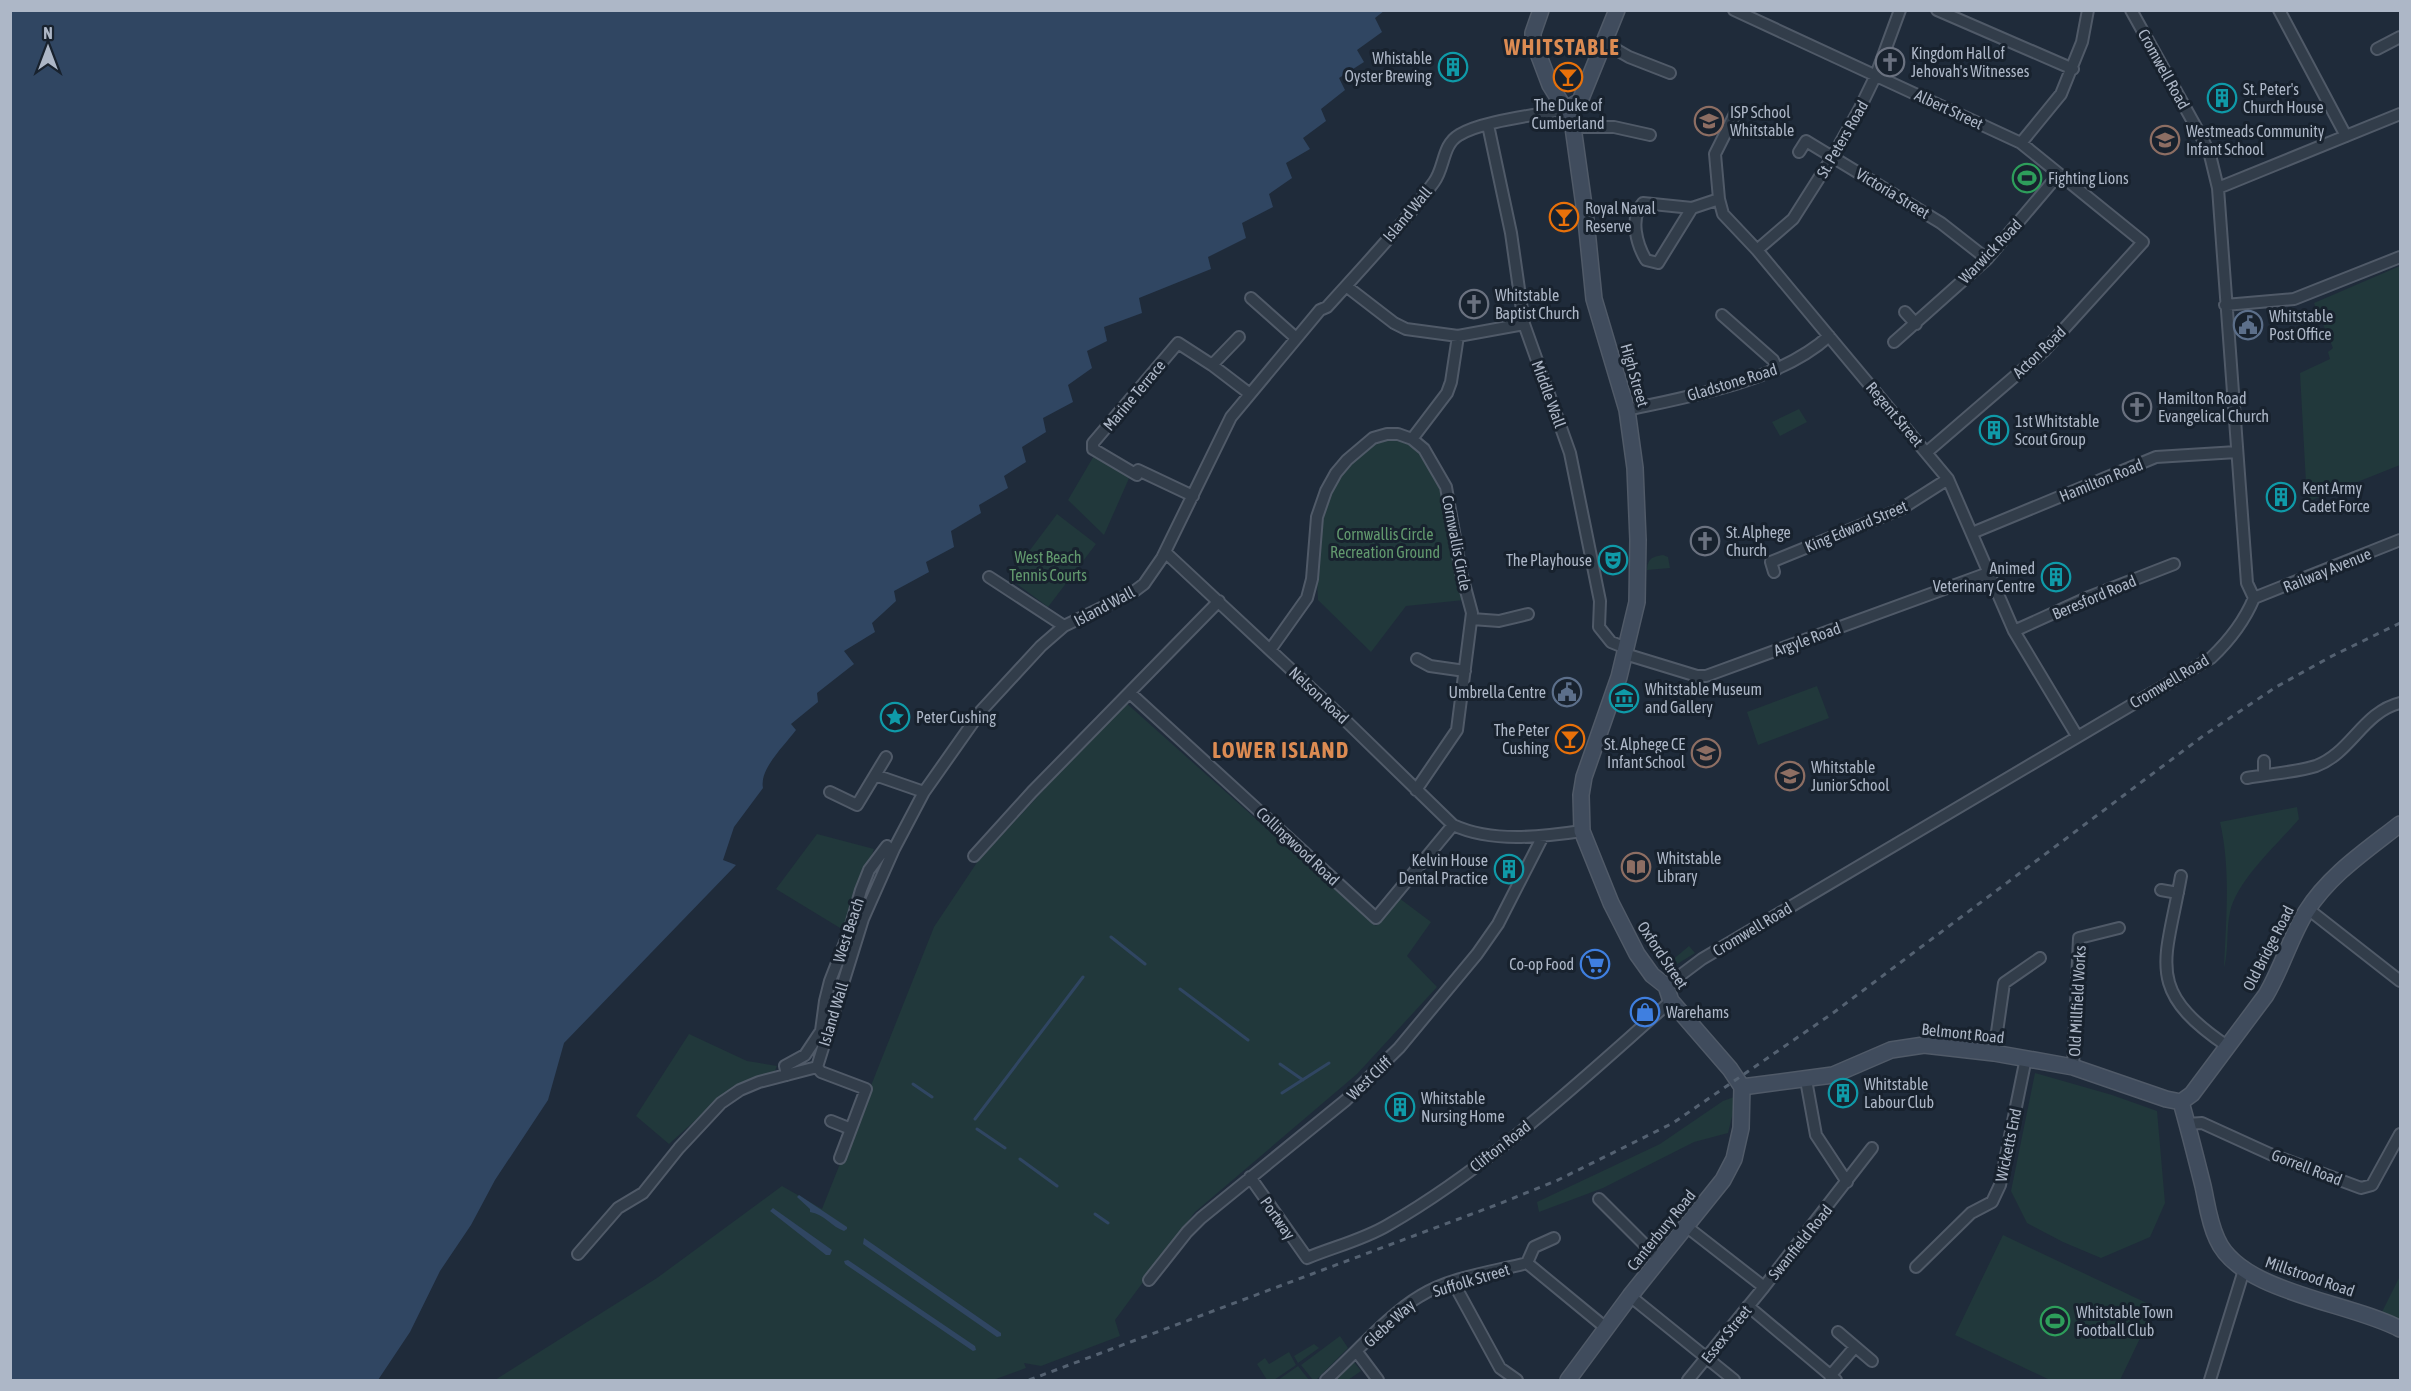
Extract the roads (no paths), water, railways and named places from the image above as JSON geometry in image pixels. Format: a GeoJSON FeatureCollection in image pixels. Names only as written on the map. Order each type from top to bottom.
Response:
{"type":"FeatureCollection","features":[{"type":"Feature","properties":{"kind":"main road","name":"High Street"},"geometry":{"type":"LineString","coordinates":[[1541,10],[1533,33],[1535,48],[1550,85],[1566,110],[1573,127],[1594,299],[1627,410],[1635,468],[1639,582],[1626,651]]}},
{"type":"Feature","properties":{"kind":"main road"},"geometry":{"type":"LineString","coordinates":[[1566,110],[1580,101],[1617,10]]}},
{"type":"Feature","properties":{"kind":"main road","name":"Oxford Street"},"geometry":{"type":"LineString","coordinates":[[1626,651],[1584,777],[1581,795],[1582,831],[1625,933],[1652,975],[1730,1069],[1742,1087]]}},
{"type":"Feature","properties":{"kind":"main road","name":"Old Bridge Road"},"geometry":{"type":"LineString","coordinates":[[2181,1102],[2192,1094],[2266,995],[2308,909],[2344,869],[2400,824]]}},
{"type":"Feature","properties":{"kind":"main road","name":"Belmont Road"},"geometry":{"type":"LineString","coordinates":[[1742,1087],[1833,1075],[1906,1046],[1924,1045],[1994,1053],[2073,1067],[2181,1102]]}},
{"type":"Feature","properties":{"kind":"main road","name":"Canterbury Road"},"geometry":{"type":"LineString","coordinates":[[1568,1380],[1630,1296],[1716,1191],[1734,1159],[1741,1128],[1742,1087]]}},
{"type":"Feature","properties":{"kind":"main road","name":"Millstrood Road"},"geometry":{"type":"LineString","coordinates":[[2181,1102],[2215,1235],[2224,1252],[2244,1270],[2278,1287],[2373,1316],[2400,1329]]}},
{"type":"Feature","properties":{"kind":"street","name":"Albert Street"},"geometry":{"type":"LineString","coordinates":[[1734,10],[2021,143],[2143,242]]}},
{"type":"Feature","properties":{"kind":"street","name":"St. Peters Road"},"geometry":{"type":"LineString","coordinates":[[1756,250],[1793,219],[1833,156],[1860,109],[1876,75],[1900,10]]}},
{"type":"Feature","properties":{"kind":"street"},"geometry":{"type":"LineString","coordinates":[[1936,10],[2073,69]]}},
{"type":"Feature","properties":{"kind":"street"},"geometry":{"type":"LineString","coordinates":[[2021,143],[2061,94],[2082,42],[2088,10]]}},
{"type":"Feature","properties":{"kind":"street","name":"Cromwell Road"},"geometry":{"type":"LineString","coordinates":[[1669,994],[1701,959],[2211,658],[2236,631],[2254,598],[2247,583],[2218,188],[2210,155],[2202,138],[2131,10]]}},
{"type":"Feature","properties":{"kind":"street"},"geometry":{"type":"LineString","coordinates":[[2279,10],[2346,136]]}},
{"type":"Feature","properties":{"kind":"street"},"geometry":{"type":"LineString","coordinates":[[2377,49],[2400,37]]}},
{"type":"Feature","properties":{"kind":"street"},"geometry":{"type":"LineString","coordinates":[[1603,42],[1629,57],[1670,73]]}},
{"type":"Feature","properties":{"kind":"street","name":"Island Wall"},"geometry":{"type":"LineString","coordinates":[[840,1158],[866,1089],[820,1072],[817,1067],[863,920],[894,849],[924,792],[981,711],[1020,667],[1064,626],[1132,593],[1144,584],[1166,552],[1231,417],[1320,310],[1327,307],[1346,286],[1434,182],[1442,168],[1449,143],[1463,132],[1566,110]]}},
{"type":"Feature","properties":{"kind":"street","name":"Regent Street"},"geometry":{"type":"LineString","coordinates":[[1736,112],[1715,154],[1719,200],[1723,214],[1756,250],[1948,479],[2014,631],[2076,736]]}},
{"type":"Feature","properties":{"kind":"street"},"geometry":{"type":"LineString","coordinates":[[2218,188],[2400,114]]}},
{"type":"Feature","properties":{"kind":"street","name":"Middle Wall"},"geometry":{"type":"LineString","coordinates":[[1488,125],[1510,233],[1524,324],[1570,453],[1600,601],[1599,627],[1611,642],[1626,651]]}},
{"type":"Feature","properties":{"kind":"street"},"geometry":{"type":"LineString","coordinates":[[1573,127],[1614,127],[1650,135]]}},
{"type":"Feature","properties":{"kind":"street","name":"Victoria Street"},"geometry":{"type":"LineString","coordinates":[[1799,152],[1806,141],[1833,156],[1941,223],[1986,259]]}},
{"type":"Feature","properties":{"kind":"street","name":"Warwick Road"},"geometry":{"type":"LineString","coordinates":[[1894,342],[1986,259],[2059,174]]}},
{"type":"Feature","properties":{"kind":"street"},"geometry":{"type":"LineString","coordinates":[[1692,208],[1658,263],[1646,261],[1638,246],[1636,226],[1638,209],[1643,203],[1692,208],[1719,200]]}},
{"type":"Feature","properties":{"kind":"street","name":"Acton Road"},"geometry":{"type":"LineString","coordinates":[[1927,452],[2044,351],[2143,242]]}},
{"type":"Feature","properties":{"kind":"street"},"geometry":{"type":"LineString","coordinates":[[2225,305],[2294,299],[2400,256]]}},
{"type":"Feature","properties":{"kind":"street"},"geometry":{"type":"LineString","coordinates":[[1346,286],[1394,323],[1406,329],[1458,336],[1524,324]]}},
{"type":"Feature","properties":{"kind":"street"},"geometry":{"type":"LineString","coordinates":[[1251,298],[1296,338]]}},
{"type":"Feature","properties":{"kind":"street"},"geometry":{"type":"LineString","coordinates":[[1905,312],[1916,324]]}},
{"type":"Feature","properties":{"kind":"street"},"geometry":{"type":"LineString","coordinates":[[1722,315],[1773,360],[1777,369]]}},
{"type":"Feature","properties":{"kind":"street"},"geometry":{"type":"LineString","coordinates":[[1270,650],[1307,598],[1312,579],[1317,517],[1326,491],[1336,473],[1359,448],[1373,438],[1388,434],[1412,439],[1447,393],[1451,382],[1458,336]]}},
{"type":"Feature","properties":{"kind":"street","name":"Gladstone Road"},"geometry":{"type":"LineString","coordinates":[[1627,410],[1686,397],[1777,369],[1802,357],[1829,336]]}},
{"type":"Feature","properties":{"kind":"street"},"geometry":{"type":"LineString","coordinates":[[1239,337],[1212,365],[1250,394]]}},
{"type":"Feature","properties":{"kind":"street","name":"Marine Terrace"},"geometry":{"type":"LineString","coordinates":[[1193,496],[1138,471],[1137,475],[1093,448],[1093,443],[1178,343],[1212,365]]}},
{"type":"Feature","properties":{"kind":"street","name":"Cornwallis Circle"},"geometry":{"type":"LineString","coordinates":[[1412,439],[1424,449],[1446,487],[1461,572],[1472,613],[1457,730],[1416,790]]}},
{"type":"Feature","properties":{"kind":"street","name":"Hamilton Road"},"geometry":{"type":"LineString","coordinates":[[1972,533],[2156,457],[2237,452]]}},
{"type":"Feature","properties":{"kind":"street","name":"King Edward Street"},"geometry":{"type":"LineString","coordinates":[[1774,572],[1771,562],[1901,509],[1948,479]]}},
{"type":"Feature","properties":{"kind":"street","name":"Railway Avenue"},"geometry":{"type":"LineString","coordinates":[[2254,598],[2400,540]]}},
{"type":"Feature","properties":{"kind":"street","name":"Nelson Road"},"geometry":{"type":"LineString","coordinates":[[1166,552],[1344,718],[1453,825],[1468,832],[1486,835],[1543,836],[1582,831]]}},
{"type":"Feature","properties":{"kind":"street","name":"Beresford Road"},"geometry":{"type":"LineString","coordinates":[[2014,631],[2089,597],[2174,564]]}},
{"type":"Feature","properties":{"kind":"street","name":"Argyle Road"},"geometry":{"type":"LineString","coordinates":[[1626,651],[1697,676],[1706,676],[1988,573]]}},
{"type":"Feature","properties":{"kind":"street"},"geometry":{"type":"LineString","coordinates":[[989,577],[1064,626]]}},
{"type":"Feature","properties":{"kind":"street"},"geometry":{"type":"LineString","coordinates":[[974,856],[1032,792],[1219,601]]}},
{"type":"Feature","properties":{"kind":"street"},"geometry":{"type":"LineString","coordinates":[[1472,620],[1498,621],[1528,614]]}},
{"type":"Feature","properties":{"kind":"street"},"geometry":{"type":"LineString","coordinates":[[1417,659],[1430,666],[1465,671]]}},
{"type":"Feature","properties":{"kind":"street","name":"Collingwood Road"},"geometry":{"type":"LineString","coordinates":[[1130,693],[1376,918],[1453,825]]}},
{"type":"Feature","properties":{"kind":"street"},"geometry":{"type":"LineString","coordinates":[[2247,778],[2317,766],[2347,745],[2363,726],[2386,707],[2400,703]]}},
{"type":"Feature","properties":{"kind":"street"},"geometry":{"type":"LineString","coordinates":[[830,792],[857,805],[886,757]]}},
{"type":"Feature","properties":{"kind":"street"},"geometry":{"type":"LineString","coordinates":[[2264,761],[2264,774]]}},
{"type":"Feature","properties":{"kind":"street"},"geometry":{"type":"LineString","coordinates":[[875,775],[924,792]]}},
{"type":"Feature","properties":{"kind":"street","name":"West Cliff"},"geometry":{"type":"LineString","coordinates":[[1149,1280],[1187,1232],[1346,1100],[1415,1030],[1477,954],[1498,924],[1543,836]]}},
{"type":"Feature","properties":{"kind":"street","name":"West Beach"},"geometry":{"type":"LineString","coordinates":[[787,1075],[785,1066],[805,1055],[821,1030],[830,981],[849,932],[861,890],[869,870],[887,846]]}},
{"type":"Feature","properties":{"kind":"street"},"geometry":{"type":"LineString","coordinates":[[2181,876],[2166,959],[2168,984],[2185,1012],[2200,1027],[2227,1046]]}},
{"type":"Feature","properties":{"kind":"street"},"geometry":{"type":"LineString","coordinates":[[2161,890],[2178,893]]}},
{"type":"Feature","properties":{"kind":"street"},"geometry":{"type":"LineString","coordinates":[[2308,909],[2400,981]]}},
{"type":"Feature","properties":{"kind":"street","name":"Old Millfield Works"},"geometry":{"type":"LineString","coordinates":[[2073,1067],[2079,938],[2119,928]]}},
{"type":"Feature","properties":{"kind":"street"},"geometry":{"type":"LineString","coordinates":[[1994,1053],[2004,983],[2040,958]]}},
{"type":"Feature","properties":{"kind":"street","name":"Clifton Road"},"geometry":{"type":"LineString","coordinates":[[1307,1258],[1386,1227],[1428,1200],[1508,1142],[1669,994]]}},
{"type":"Feature","properties":{"kind":"street","name":"Wicketts End"},"geometry":{"type":"LineString","coordinates":[[1916,1267],[1971,1213],[1989,1205],[1994,1198],[2000,1185],[2026,1058]]}},
{"type":"Feature","properties":{"kind":"street","name":"Island Wall"},"geometry":{"type":"LineString","coordinates":[[578,1254],[618,1208],[643,1193],[721,1103],[749,1086],[817,1067]]}},
{"type":"Feature","properties":{"kind":"street"},"geometry":{"type":"LineString","coordinates":[[1806,1080],[1816,1135],[1847,1182]]}},
{"type":"Feature","properties":{"kind":"street"},"geometry":{"type":"LineString","coordinates":[[831,1121],[851,1129]]}},
{"type":"Feature","properties":{"kind":"street","name":"Gorrell Road"},"geometry":{"type":"LineString","coordinates":[[2187,1124],[2202,1122],[2270,1154],[2361,1188],[2372,1185],[2400,1134]]}},
{"type":"Feature","properties":{"kind":"street","name":"Swanfield Road"},"geometry":{"type":"LineString","coordinates":[[1687,1227],[1764,1287],[1872,1148]]}},
{"type":"Feature","properties":{"kind":"street","name":"Portway"},"geometry":{"type":"LineString","coordinates":[[1250,1178],[1307,1258]]}},
{"type":"Feature","properties":{"kind":"street"},"geometry":{"type":"LineString","coordinates":[[1599,1199],[1660,1260]]}},
{"type":"Feature","properties":{"kind":"street"},"geometry":{"type":"LineString","coordinates":[[1527,1263],[1534,1247],[1554,1238]]}},
{"type":"Feature","properties":{"kind":"street","name":"Suffolk Street"},"geometry":{"type":"LineString","coordinates":[[1421,1295],[1453,1282],[1527,1263],[1606,1328]]}},
{"type":"Feature","properties":{"kind":"street"},"geometry":{"type":"LineString","coordinates":[[2210,1380],[2244,1270]]}},
{"type":"Feature","properties":{"kind":"street"},"geometry":{"type":"LineString","coordinates":[[1453,1282],[1500,1368],[1517,1380]]}},
{"type":"Feature","properties":{"kind":"street","name":"Essex Street"},"geometry":{"type":"LineString","coordinates":[[1688,1380],[1764,1287]]}},
{"type":"Feature","properties":{"kind":"street","name":"Glebe Way"},"geometry":{"type":"LineString","coordinates":[[1326,1380],[1393,1317],[1421,1295]]}},
{"type":"Feature","properties":{"kind":"street"},"geometry":{"type":"LineString","coordinates":[[1630,1296],[1734,1380]]}},
{"type":"Feature","properties":{"kind":"street"},"geometry":{"type":"LineString","coordinates":[[1748,1306],[1833,1378],[1855,1347]]}},
{"type":"Feature","properties":{"kind":"street"},"geometry":{"type":"LineString","coordinates":[[1838,1332],[1872,1361]]}},
{"type":"Feature","properties":{"kind":"street","name":"Glebe Way"},"geometry":{"type":"LineString","coordinates":[[1357,1352],[1378,1380]]}},
{"type":"Feature","properties":{"kind":"water"},"geometry":{"type":"Polygon","coordinates":[[[10,11],[1384,11],[1375,18],[1382,32],[1357,50],[1364,62],[1339,78],[1345,90],[1321,109],[1326,121],[1303,138],[1310,149],[1286,163],[1292,178],[1269,194],[1273,207],[1242,223],[1246,238],[1208,257],[1211,269],[1139,298],[1142,313],[1104,327],[1107,341],[1087,351],[1092,368],[1068,385],[1073,402],[1043,418],[1046,432],[1022,447],[1026,462],[1004,476],[1008,488],[979,505],[981,513],[951,531],[954,547],[926,562],[929,572],[894,591],[896,601],[872,623],[875,632],[844,651],[854,664],[817,693],[818,702],[791,724],[796,730],[769,765],[765,773],[763,788],[734,827],[723,860],[736,865],[564,1043],[548,1100],[495,1180],[471,1225],[440,1271],[410,1332],[378,1380],[11,1380],[10,11]]]}},
{"type":"Feature","properties":{"kind":"water"},"geometry":{"type":"Polygon","coordinates":[[[799,1195],[847,1229],[844,1231],[820,1215],[810,1212],[810,1209],[797,1197],[799,1195]]]}},
{"type":"Feature","properties":{"kind":"water"},"geometry":{"type":"Polygon","coordinates":[[[773,1208],[832,1250],[830,1255],[826,1255],[770,1211],[773,1208]]]}},
{"type":"Feature","properties":{"kind":"water"},"geometry":{"type":"Polygon","coordinates":[[[864,1238],[1001,1333],[1001,1336],[997,1337],[863,1244],[864,1238]]]}},
{"type":"Feature","properties":{"kind":"water"},"geometry":{"type":"Polygon","coordinates":[[[848,1260],[975,1346],[976,1350],[973,1351],[845,1264],[844,1261],[848,1260]]]}},
{"type":"Feature","properties":{"kind":"waterway"},"geometry":{"type":"LineString","coordinates":[[1111,937],[1145,964]]}},
{"type":"Feature","properties":{"kind":"waterway"},"geometry":{"type":"LineString","coordinates":[[975,1119],[1083,977]]}},
{"type":"Feature","properties":{"kind":"waterway"},"geometry":{"type":"LineString","coordinates":[[1180,989],[1248,1040]]}},
{"type":"Feature","properties":{"kind":"waterway"},"geometry":{"type":"LineString","coordinates":[[1282,1093],[1329,1063]]}},
{"type":"Feature","properties":{"kind":"waterway"},"geometry":{"type":"LineString","coordinates":[[1280,1064],[1303,1080]]}},
{"type":"Feature","properties":{"kind":"waterway"},"geometry":{"type":"LineString","coordinates":[[913,1084],[932,1097]]}},
{"type":"Feature","properties":{"kind":"waterway"},"geometry":{"type":"LineString","coordinates":[[977,1129],[1005,1148]]}},
{"type":"Feature","properties":{"kind":"waterway"},"geometry":{"type":"LineString","coordinates":[[1020,1159],[1057,1186]]}},
{"type":"Feature","properties":{"kind":"waterway"},"geometry":{"type":"LineString","coordinates":[[1095,1214],[1108,1223]]}},
{"type":"Feature","properties":{"kind":"railway"},"geometry":{"type":"LineString","coordinates":[[1029,1380],[1496,1205],[1558,1180],[1673,1123],[1833,1013],[2203,736],[2276,687],[2332,656],[2400,623]]}},
{"type":"Feature","properties":{"kind":"place","name":"Kingdom Hall of Jehovah's Witnesses"},"geometry":{"type":"Point","coordinates":[1890,62]}},
{"type":"Feature","properties":{"kind":"place","name":"Whistable Oyster Brewing"},"geometry":{"type":"Point","coordinates":[1453,67]}},
{"type":"Feature","properties":{"kind":"place","name":"The Duke of Cumberland"},"geometry":{"type":"Point","coordinates":[1568,77]}},
{"type":"Feature","properties":{"kind":"place","name":"St. Peter's Church House"},"geometry":{"type":"Point","coordinates":[2222,98]}},
{"type":"Feature","properties":{"kind":"place","name":"ISP School Whitstable"},"geometry":{"type":"Point","coordinates":[1709,121]}},
{"type":"Feature","properties":{"kind":"place","name":"Westmeads Community Infant School"},"geometry":{"type":"Point","coordinates":[2165,140]}},
{"type":"Feature","properties":{"kind":"place","name":"Fighting Lions"},"geometry":{"type":"Point","coordinates":[2027,178]}},
{"type":"Feature","properties":{"kind":"place","name":"Royal Naval Reserve"},"geometry":{"type":"Point","coordinates":[1564,217]}},
{"type":"Feature","properties":{"kind":"place","name":"Whitstable Baptist Church"},"geometry":{"type":"Point","coordinates":[1474,304]}},
{"type":"Feature","properties":{"kind":"place","name":"Whitstable Post Office"},"geometry":{"type":"Point","coordinates":[2248,325]}},
{"type":"Feature","properties":{"kind":"place","name":"Hamilton Road Evangelical Church"},"geometry":{"type":"Point","coordinates":[2137,407]}},
{"type":"Feature","properties":{"kind":"place","name":"1st Whitstable Scout Group"},"geometry":{"type":"Point","coordinates":[1994,430]}},
{"type":"Feature","properties":{"kind":"place","name":"Kent Army Cadet Force"},"geometry":{"type":"Point","coordinates":[2281,497]}},
{"type":"Feature","properties":{"kind":"place","name":"St. Alphege Church"},"geometry":{"type":"Point","coordinates":[1705,541]}},
{"type":"Feature","properties":{"kind":"place","name":"The Playhouse"},"geometry":{"type":"Point","coordinates":[1613,560]}},
{"type":"Feature","properties":{"kind":"place","name":"Animed Veterinary Centre"},"geometry":{"type":"Point","coordinates":[2056,577]}},
{"type":"Feature","properties":{"kind":"place","name":"Umbrella Centre"},"geometry":{"type":"Point","coordinates":[1567,692]}},
{"type":"Feature","properties":{"kind":"place","name":"Whitstable Museum and Gallery"},"geometry":{"type":"Point","coordinates":[1624,698]}},
{"type":"Feature","properties":{"kind":"place","name":"Peter Cushing"},"geometry":{"type":"Point","coordinates":[895,717]}},
{"type":"Feature","properties":{"kind":"place","name":"The Peter Cushing"},"geometry":{"type":"Point","coordinates":[1570,739]}},
{"type":"Feature","properties":{"kind":"place","name":"St. Alphege CE Infant School"},"geometry":{"type":"Point","coordinates":[1706,753]}},
{"type":"Feature","properties":{"kind":"place","name":"Whitstable Junior School"},"geometry":{"type":"Point","coordinates":[1790,776]}},
{"type":"Feature","properties":{"kind":"place","name":"Whitstable Library"},"geometry":{"type":"Point","coordinates":[1636,867]}},
{"type":"Feature","properties":{"kind":"place","name":"Kelvin House Dental Practice"},"geometry":{"type":"Point","coordinates":[1509,869]}},
{"type":"Feature","properties":{"kind":"place","name":"Co-op Food"},"geometry":{"type":"Point","coordinates":[1595,964]}},
{"type":"Feature","properties":{"kind":"place","name":"Warehams"},"geometry":{"type":"Point","coordinates":[1645,1012]}},
{"type":"Feature","properties":{"kind":"place","name":"Whitstable Labour Club"},"geometry":{"type":"Point","coordinates":[1843,1093]}},
{"type":"Feature","properties":{"kind":"place","name":"Whitstable Nursing Home"},"geometry":{"type":"Point","coordinates":[1400,1107]}},
{"type":"Feature","properties":{"kind":"place","name":"Whitstable Town Football Club"},"geometry":{"type":"Point","coordinates":[2055,1321]}},
{"type":"Feature","properties":{"kind":"district","name":"WHITSTABLE"},"geometry":{"type":"Point","coordinates":[1562,47]}},
{"type":"Feature","properties":{"kind":"district","name":"LOWER ISLAND"},"geometry":{"type":"Point","coordinates":[1281,750]}},
{"type":"Feature","properties":{"kind":"park label","name":"Cornwallis Circle Recreation Ground"},"geometry":{"type":"Point","coordinates":[1385,543]}},
{"type":"Feature","properties":{"kind":"park label","name":"West Beach Tennis Courts"},"geometry":{"type":"Point","coordinates":[1048,566]}}]}
